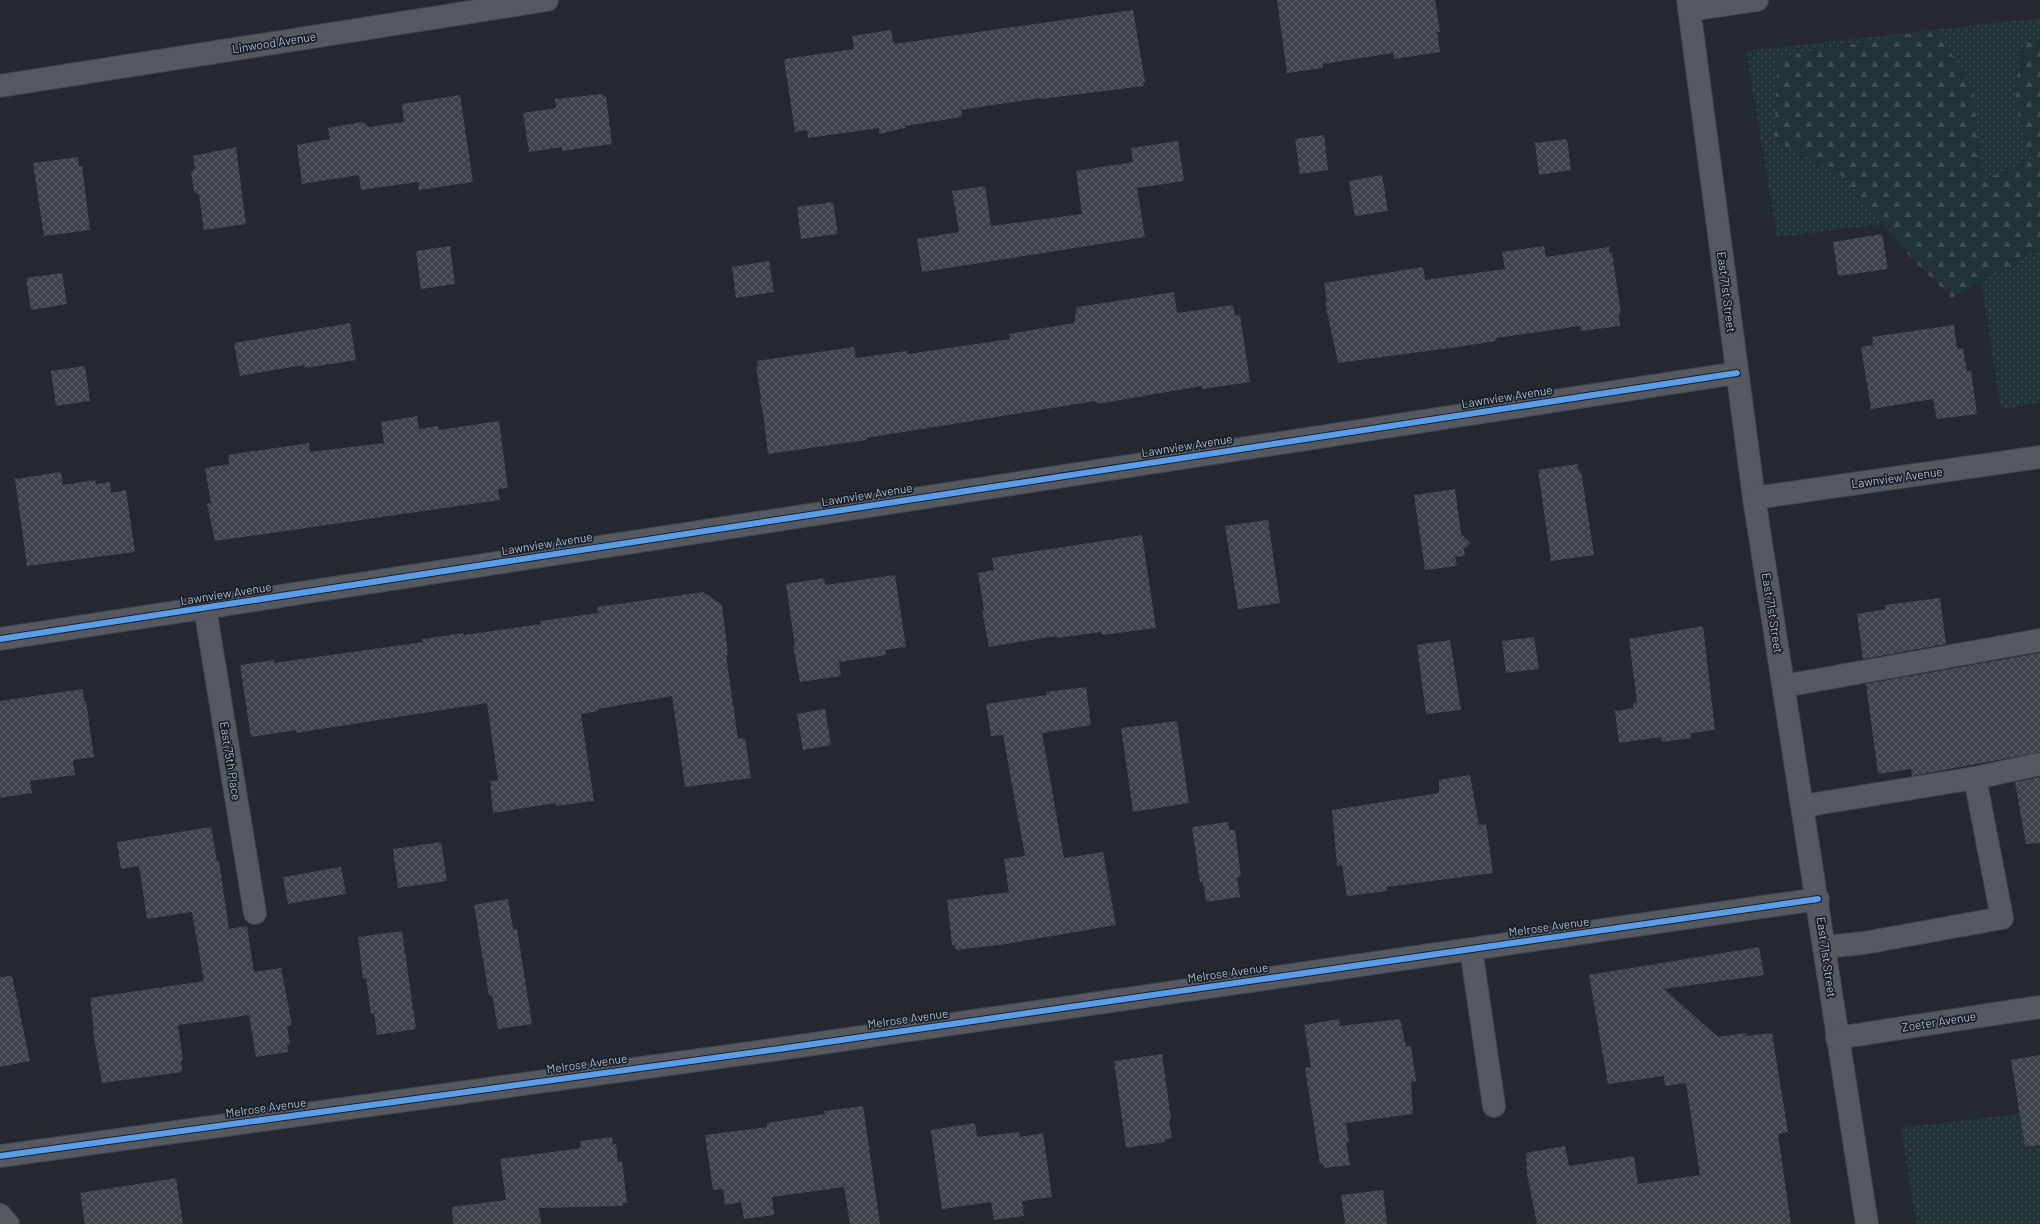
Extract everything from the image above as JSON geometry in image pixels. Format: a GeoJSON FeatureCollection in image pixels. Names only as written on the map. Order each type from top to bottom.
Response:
{"type":"FeatureCollection","features":[{"type":"Feature","properties":{"kind":"street","name":"Linwood Avenue"},"geometry":{"type":"LineString","coordinates":[[0,86],[548,0]]}},
{"type":"Feature","properties":{"kind":"street"},"geometry":{"type":"LineString","coordinates":[[1688,5],[1757,0]]}},
{"type":"Feature","properties":{"kind":"street","name":"East 71st Street"},"geometry":{"type":"LineString","coordinates":[[1688,5],[1754,498],[1818,899],[1837,1038],[1867,1224]]}},
{"type":"Feature","properties":{"kind":"street","name":"Lawnview Avenue"},"geometry":{"type":"LineString","coordinates":[[0,639],[1737,373]]}},
{"type":"Feature","properties":{"kind":"street","name":"Lawnview Avenue"},"geometry":{"type":"LineString","coordinates":[[1754,498],[2040,457]]}},
{"type":"Feature","properties":{"kind":"street","name":"East 75th Place"},"geometry":{"type":"LineString","coordinates":[[205,608],[255,913]]}},
{"type":"Feature","properties":{"kind":"street"},"geometry":{"type":"LineString","coordinates":[[1784,686],[2040,640]]}},
{"type":"Feature","properties":{"kind":"street"},"geometry":{"type":"LineString","coordinates":[[1803,806],[1975,778],[2040,764]]}},
{"type":"Feature","properties":{"kind":"street"},"geometry":{"type":"LineString","coordinates":[[1824,947],[1864,943],[2002,918],[1975,778]]}},
{"type":"Feature","properties":{"kind":"street","name":"Melrose Avenue"},"geometry":{"type":"LineString","coordinates":[[0,1156],[779,1049],[1818,899]]}},
{"type":"Feature","properties":{"kind":"street"},"geometry":{"type":"LineString","coordinates":[[1470,949],[1494,1106]]}},
{"type":"Feature","properties":{"kind":"street","name":"Zoeter Avenue"},"geometry":{"type":"LineString","coordinates":[[1837,1038],[2040,1007]]}},
{"type":"Feature","properties":{"kind":"street"},"geometry":{"type":"LineString","coordinates":[[0,1215],[8,1224]]}},
{"type":"Feature","properties":{"kind":"green space"},"geometry":{"type":"Polygon","coordinates":[[[2040,18],[2040,403],[2001,409],[1970,213],[1777,237],[1746,51],[2040,18]]]}},
{"type":"Feature","properties":{"kind":"green space"},"geometry":{"type":"Polygon","coordinates":[[[1938,29],[1973,92],[1983,180],[2031,160],[2014,98],[2023,43],[2040,42],[2040,248],[1952,298],[1913,260],[1844,177],[1774,140],[1778,57],[1938,29]]]}},
{"type":"Feature","properties":{"kind":"green space"},"geometry":{"type":"Polygon","coordinates":[[[2040,1111],[2040,1224],[1916,1224],[1901,1128],[2040,1111]]]}},
{"type":"Feature","properties":{"kind":"building"},"geometry":{"type":"Polygon","coordinates":[[[1277,0],[1435,0],[1440,32],[1437,32],[1440,52],[1394,59],[1393,53],[1323,64],[1323,68],[1287,73],[1277,0]]]}},
{"type":"Feature","properties":{"kind":"building"},"geometry":{"type":"Polygon","coordinates":[[[1133,10],[1145,82],[1143,82],[1144,86],[1040,98],[961,110],[962,117],[905,126],[905,128],[879,134],[879,128],[808,138],[807,130],[795,132],[784,59],[854,49],[852,36],[891,30],[894,44],[1133,10]]]}},
{"type":"Feature","properties":{"kind":"building"},"geometry":{"type":"Polygon","coordinates":[[[602,94],[602,96],[606,96],[612,144],[562,151],[562,147],[529,152],[523,113],[556,108],[555,99],[602,94]]]}},
{"type":"Feature","properties":{"kind":"building"},"geometry":{"type":"Polygon","coordinates":[[[460,95],[473,182],[419,190],[418,182],[361,190],[359,175],[302,184],[297,145],[330,139],[328,128],[362,122],[369,127],[404,122],[402,104],[460,95]]]}},
{"type":"Feature","properties":{"kind":"building"},"geometry":{"type":"Polygon","coordinates":[[[1324,135],[1328,170],[1300,174],[1295,139],[1324,135]]]}},
{"type":"Feature","properties":{"kind":"building"},"geometry":{"type":"Polygon","coordinates":[[[1567,139],[1571,170],[1539,175],[1535,143],[1567,139]]]}},
{"type":"Feature","properties":{"kind":"building"},"geometry":{"type":"Polygon","coordinates":[[[1178,141],[1184,181],[1137,188],[1145,237],[922,272],[917,239],[959,232],[952,191],[985,186],[991,226],[1082,214],[1076,171],[1133,162],[1131,148],[1178,141]]]}},
{"type":"Feature","properties":{"kind":"building"},"geometry":{"type":"Polygon","coordinates":[[[236,147],[246,224],[204,230],[199,195],[194,191],[191,173],[195,168],[193,156],[236,147]]]}},
{"type":"Feature","properties":{"kind":"building"},"geometry":{"type":"Polygon","coordinates":[[[78,157],[79,167],[82,166],[90,230],[44,236],[33,163],[78,157]]]}},
{"type":"Feature","properties":{"kind":"building"},"geometry":{"type":"Polygon","coordinates":[[[1382,175],[1388,211],[1355,216],[1349,181],[1382,175]]]}},
{"type":"Feature","properties":{"kind":"building"},"geometry":{"type":"Polygon","coordinates":[[[833,202],[838,234],[801,239],[797,207],[833,202]]]}},
{"type":"Feature","properties":{"kind":"building"},"geometry":{"type":"Polygon","coordinates":[[[1882,234],[1888,269],[1838,276],[1833,242],[1882,234]]]}},
{"type":"Feature","properties":{"kind":"building"},"geometry":{"type":"Polygon","coordinates":[[[450,246],[455,284],[421,289],[416,251],[450,246]]]}},
{"type":"Feature","properties":{"kind":"building"},"geometry":{"type":"Polygon","coordinates":[[[1544,246],[1546,257],[1609,247],[1609,253],[1612,253],[1621,313],[1619,314],[1620,326],[1581,331],[1580,326],[1496,338],[1496,341],[1457,347],[1338,363],[1325,302],[1327,302],[1324,283],[1423,267],[1425,280],[1505,269],[1502,252],[1544,246]]]}},
{"type":"Feature","properties":{"kind":"building"},"geometry":{"type":"Polygon","coordinates":[[[769,261],[774,292],[736,298],[732,267],[769,261]]]}},
{"type":"Feature","properties":{"kind":"building"},"geometry":{"type":"Polygon","coordinates":[[[62,273],[67,304],[31,310],[26,278],[62,273]]]}},
{"type":"Feature","properties":{"kind":"building"},"geometry":{"type":"Polygon","coordinates":[[[1174,292],[1177,313],[1233,305],[1235,316],[1240,315],[1250,382],[1202,389],[1202,386],[1097,404],[1096,401],[866,438],[866,440],[768,454],[763,412],[760,401],[761,398],[756,367],[758,366],[757,361],[854,347],[856,358],[907,351],[908,354],[1010,339],[1009,334],[1074,323],[1077,307],[1174,292]]]}},
{"type":"Feature","properties":{"kind":"building"},"geometry":{"type":"Polygon","coordinates":[[[350,323],[356,360],[305,368],[304,365],[240,376],[234,343],[350,323]]]}},
{"type":"Feature","properties":{"kind":"building"},"geometry":{"type":"Polygon","coordinates":[[[1954,325],[1957,349],[1963,348],[1967,371],[1971,371],[1977,414],[1937,419],[1933,399],[1871,409],[1861,347],[1873,345],[1872,337],[1954,325]]]}},
{"type":"Feature","properties":{"kind":"building"},"geometry":{"type":"Polygon","coordinates":[[[85,366],[90,401],[56,406],[51,371],[85,366]]]}},
{"type":"Feature","properties":{"kind":"building"},"geometry":{"type":"Polygon","coordinates":[[[417,416],[419,429],[438,426],[439,430],[499,421],[508,488],[498,489],[500,500],[215,541],[207,504],[211,503],[205,468],[229,464],[228,455],[309,443],[310,452],[384,443],[381,422],[417,416]]]}},
{"type":"Feature","properties":{"kind":"building"},"geometry":{"type":"Polygon","coordinates":[[[1577,464],[1579,472],[1581,471],[1594,555],[1551,561],[1538,470],[1577,464]]]}},
{"type":"Feature","properties":{"kind":"building"},"geometry":{"type":"Polygon","coordinates":[[[61,472],[63,485],[95,480],[96,484],[110,482],[111,493],[126,490],[135,552],[27,566],[15,479],[61,472]]]}},
{"type":"Feature","properties":{"kind":"building"},"geometry":{"type":"Polygon","coordinates":[[[1455,489],[1461,534],[1471,543],[1464,549],[1465,556],[1455,557],[1457,566],[1425,570],[1414,495],[1455,489]]]}},
{"type":"Feature","properties":{"kind":"building"},"geometry":{"type":"Polygon","coordinates":[[[1268,520],[1280,603],[1238,609],[1225,526],[1268,520]]]}},
{"type":"Feature","properties":{"kind":"building"},"geometry":{"type":"Polygon","coordinates":[[[1142,535],[1156,628],[1102,635],[1101,632],[1057,638],[1056,636],[989,647],[982,610],[984,610],[978,573],[994,570],[992,558],[1142,535]]]}},
{"type":"Feature","properties":{"kind":"building"},"geometry":{"type":"Polygon","coordinates":[[[895,575],[906,647],[885,650],[886,655],[839,662],[841,676],[800,682],[793,646],[795,646],[786,584],[824,578],[825,585],[895,575]]]}},
{"type":"Feature","properties":{"kind":"building"},"geometry":{"type":"Polygon","coordinates":[[[703,592],[722,605],[728,655],[726,655],[738,739],[745,738],[751,778],[685,787],[672,696],[598,709],[598,711],[581,714],[594,801],[556,806],[556,803],[493,813],[490,781],[498,780],[487,703],[296,733],[296,730],[251,737],[240,665],[274,660],[274,663],[423,642],[422,639],[464,633],[464,635],[541,624],[540,621],[598,613],[597,607],[703,592]]]}},
{"type":"Feature","properties":{"kind":"building"},"geometry":{"type":"Polygon","coordinates":[[[1940,598],[1946,644],[1863,659],[1857,614],[1886,609],[1885,605],[1940,598]]]}},
{"type":"Feature","properties":{"kind":"building"},"geometry":{"type":"Polygon","coordinates":[[[1703,626],[1715,730],[1690,733],[1691,738],[1662,742],[1661,737],[1619,743],[1615,711],[1633,708],[1633,703],[1637,703],[1629,639],[1703,626]]]}},
{"type":"Feature","properties":{"kind":"building"},"geometry":{"type":"Polygon","coordinates":[[[1534,637],[1539,669],[1506,673],[1502,641],[1534,637]]]}},
{"type":"Feature","properties":{"kind":"building"},"geometry":{"type":"Polygon","coordinates":[[[1450,640],[1461,710],[1426,714],[1417,645],[1450,640]]]}},
{"type":"Feature","properties":{"kind":"building"},"geometry":{"type":"Polygon","coordinates":[[[2040,653],[2040,752],[1912,776],[1911,769],[1878,774],[1866,684],[2040,653]]]}},
{"type":"Feature","properties":{"kind":"building"},"geometry":{"type":"Polygon","coordinates":[[[1086,687],[1091,725],[1042,733],[1064,858],[1103,852],[1116,925],[1006,944],[956,950],[955,945],[952,945],[947,900],[1009,892],[1004,859],[1025,856],[1003,735],[991,736],[986,704],[1047,695],[1046,692],[1086,687]]]}},
{"type":"Feature","properties":{"kind":"building"},"geometry":{"type":"Polygon","coordinates":[[[83,689],[94,757],[73,760],[75,775],[30,781],[32,793],[0,798],[0,701],[83,689]]]}},
{"type":"Feature","properties":{"kind":"building"},"geometry":{"type":"Polygon","coordinates":[[[825,709],[831,745],[803,750],[797,714],[825,709]]]}},
{"type":"Feature","properties":{"kind":"building"},"geometry":{"type":"Polygon","coordinates":[[[1177,721],[1189,803],[1133,812],[1121,728],[1177,721]]]}},
{"type":"Feature","properties":{"kind":"building"},"geometry":{"type":"Polygon","coordinates":[[[1470,775],[1479,825],[1486,824],[1493,873],[1386,887],[1387,891],[1347,896],[1342,865],[1337,866],[1332,810],[1439,793],[1439,780],[1470,775]]]}},
{"type":"Feature","properties":{"kind":"building"},"geometry":{"type":"Polygon","coordinates":[[[2040,777],[2040,843],[2026,844],[2015,782],[2040,777]]]}},
{"type":"Feature","properties":{"kind":"building"},"geometry":{"type":"Polygon","coordinates":[[[1228,822],[1229,830],[1235,830],[1241,877],[1237,877],[1240,897],[1206,902],[1203,882],[1200,882],[1192,827],[1228,822]]]}},
{"type":"Feature","properties":{"kind":"building"},"geometry":{"type":"Polygon","coordinates":[[[211,827],[217,861],[219,861],[229,929],[247,926],[254,972],[281,968],[292,1025],[287,1026],[290,1044],[287,1045],[288,1052],[256,1057],[249,1015],[178,1025],[183,1060],[181,1061],[182,1072],[102,1083],[93,1032],[90,998],[204,981],[192,912],[147,919],[139,866],[121,869],[117,842],[211,827]]]}},
{"type":"Feature","properties":{"kind":"building"},"geometry":{"type":"Polygon","coordinates":[[[441,842],[447,881],[398,888],[393,849],[441,842]]]}},
{"type":"Feature","properties":{"kind":"building"},"geometry":{"type":"Polygon","coordinates":[[[341,867],[346,894],[288,904],[283,877],[341,867]]]}},
{"type":"Feature","properties":{"kind":"building"},"geometry":{"type":"Polygon","coordinates":[[[508,899],[513,929],[517,929],[532,1024],[498,1029],[492,995],[489,996],[474,905],[508,899]]]}},
{"type":"Feature","properties":{"kind":"building"},"geometry":{"type":"Polygon","coordinates":[[[402,931],[416,1029],[377,1035],[374,1013],[371,1014],[366,978],[363,979],[358,937],[402,931]]]}},
{"type":"Feature","properties":{"kind":"building"},"geometry":{"type":"Polygon","coordinates":[[[1759,947],[1764,975],[1664,989],[1718,1037],[1746,1033],[1746,1036],[1772,1033],[1788,1132],[1778,1134],[1791,1224],[1537,1224],[1527,1174],[1526,1153],[1565,1146],[1569,1166],[1634,1156],[1638,1184],[1700,1175],[1686,1083],[1665,1086],[1664,1076],[1608,1084],[1589,975],[1759,947]]]}},
{"type":"Feature","properties":{"kind":"building"},"geometry":{"type":"Polygon","coordinates":[[[12,976],[30,1061],[0,1067],[0,977],[12,976]]]}},
{"type":"Feature","properties":{"kind":"building"},"geometry":{"type":"Polygon","coordinates":[[[1339,1019],[1340,1026],[1400,1019],[1406,1047],[1411,1046],[1416,1081],[1411,1082],[1413,1114],[1346,1123],[1349,1142],[1346,1142],[1350,1165],[1324,1168],[1323,1163],[1320,1164],[1305,1068],[1311,1067],[1304,1025],[1339,1019]]]}},
{"type":"Feature","properties":{"kind":"building"},"geometry":{"type":"Polygon","coordinates":[[[1162,1054],[1171,1119],[1169,1120],[1172,1138],[1164,1139],[1165,1142],[1126,1148],[1114,1061],[1162,1054]]]}},
{"type":"Feature","properties":{"kind":"building"},"geometry":{"type":"Polygon","coordinates":[[[2040,1055],[2040,1145],[2025,1146],[2011,1060],[2040,1055]]]}},
{"type":"Feature","properties":{"kind":"building"},"geometry":{"type":"Polygon","coordinates":[[[863,1106],[880,1224],[850,1224],[844,1187],[772,1197],[774,1215],[744,1219],[741,1202],[725,1205],[723,1189],[713,1190],[705,1135],[767,1127],[767,1123],[825,1114],[824,1111],[863,1106]]]}},
{"type":"Feature","properties":{"kind":"building"},"geometry":{"type":"Polygon","coordinates":[[[975,1123],[977,1137],[1019,1132],[1020,1137],[1043,1133],[1052,1197],[1022,1201],[1024,1216],[994,1220],[991,1202],[942,1209],[931,1130],[975,1123]]]}},
{"type":"Feature","properties":{"kind":"building"},"geometry":{"type":"Polygon","coordinates":[[[612,1137],[613,1145],[616,1144],[618,1162],[622,1161],[627,1203],[623,1203],[623,1206],[539,1208],[541,1224],[453,1224],[452,1207],[506,1200],[500,1159],[581,1148],[580,1141],[612,1137]]]}},
{"type":"Feature","properties":{"kind":"building"},"geometry":{"type":"Polygon","coordinates":[[[176,1178],[183,1224],[85,1224],[80,1193],[176,1178]]]}},
{"type":"Feature","properties":{"kind":"building"},"geometry":{"type":"Polygon","coordinates":[[[1383,1190],[1387,1224],[1345,1224],[1341,1195],[1383,1190]]]}},
{"type":"Feature","properties":{"kind":"cycle path"},"geometry":{"type":"LineString","coordinates":[[0,639],[1737,373]]}},
{"type":"Feature","properties":{"kind":"cycle path"},"geometry":{"type":"LineString","coordinates":[[0,1156],[779,1049],[1818,899]]}}]}
